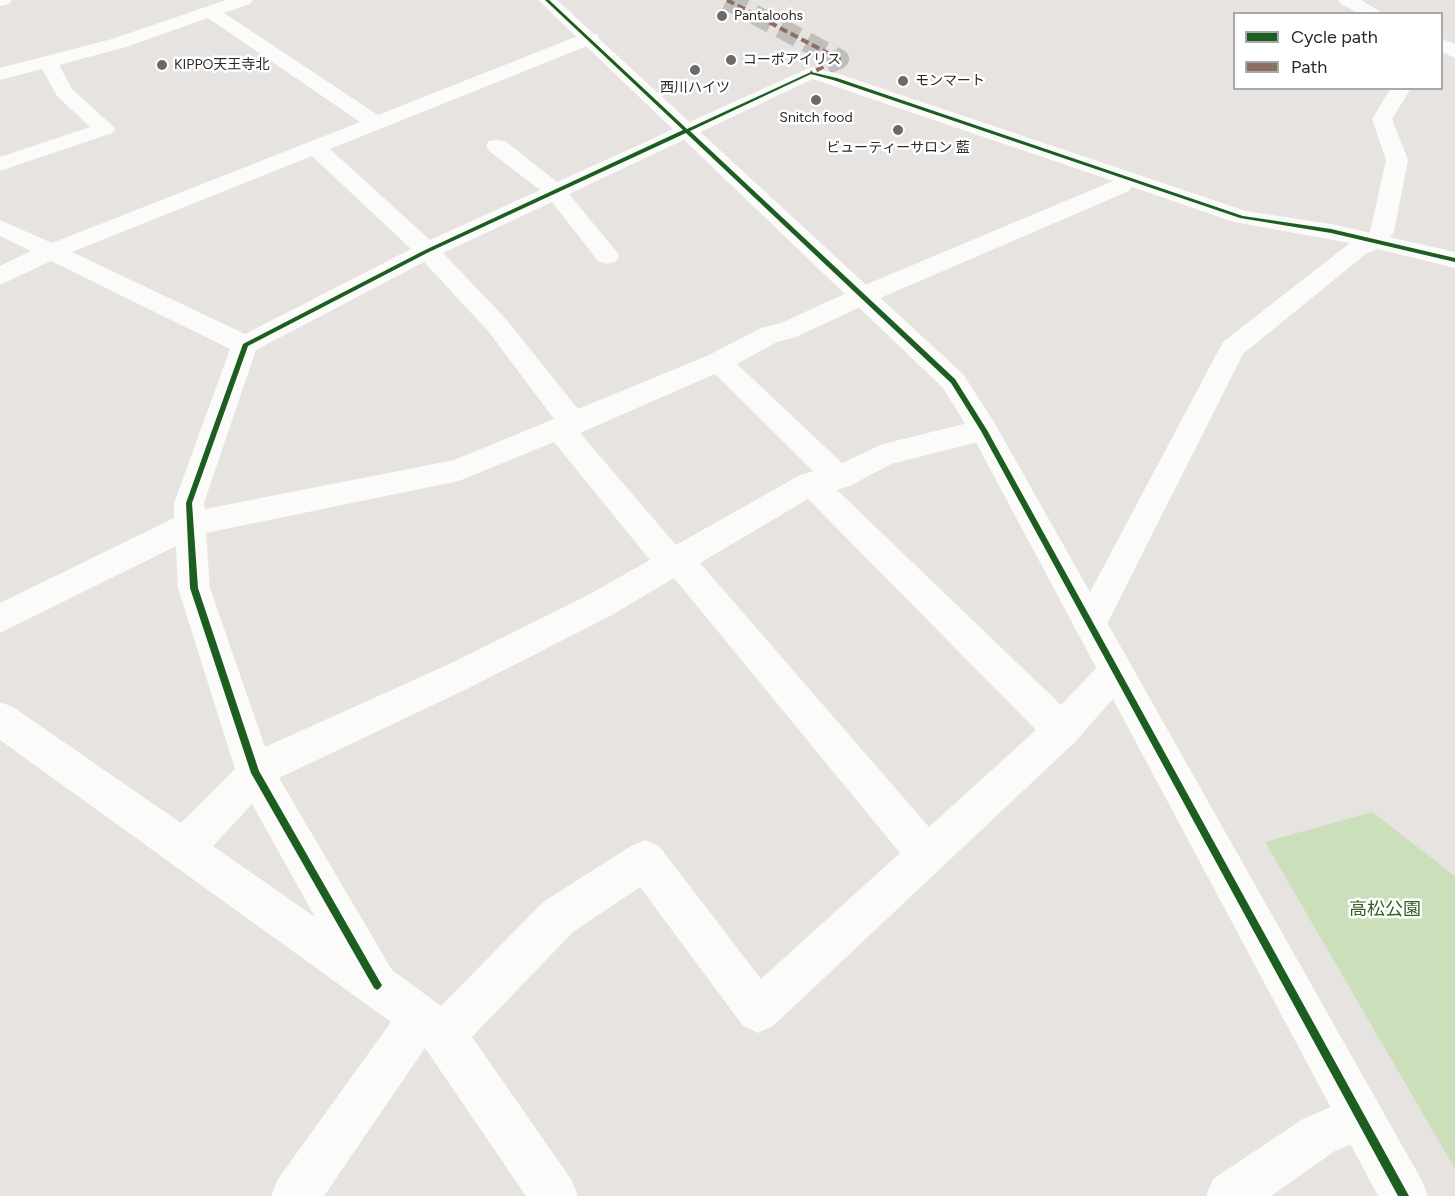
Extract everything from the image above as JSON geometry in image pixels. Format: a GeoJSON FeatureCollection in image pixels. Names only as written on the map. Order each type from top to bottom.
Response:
{"type":"FeatureCollection","features":[{"type":"Feature","properties":{"kind":"street"},"geometry":{"type":"LineString","coordinates":[[0,74],[119,43],[244,0]]}},
{"type":"Feature","properties":{"kind":"street"},"geometry":{"type":"LineString","coordinates":[[547,0],[689,130],[953,381],[984,430],[1404,1196]]}},
{"type":"Feature","properties":{"kind":"street"},"geometry":{"type":"LineString","coordinates":[[1347,0],[1371,12]]}},
{"type":"Feature","properties":{"kind":"street"},"geometry":{"type":"LineString","coordinates":[[211,12],[375,122]]}},
{"type":"Feature","properties":{"kind":"street"},"geometry":{"type":"LineString","coordinates":[[0,278],[21,265],[53,251],[590,38]]}},
{"type":"Feature","properties":{"kind":"street"},"geometry":{"type":"LineString","coordinates":[[0,164],[105,129],[64,92],[48,62]]}},
{"type":"Feature","properties":{"kind":"street"},"geometry":{"type":"LineString","coordinates":[[377,985],[255,773],[194,588],[189,503],[245,345],[427,252],[811,73],[835,79],[1242,217],[1331,231],[1455,260]]}},
{"type":"Feature","properties":{"kind":"street"},"geometry":{"type":"LineString","coordinates":[[1089,624],[1232,348],[1358,248],[1375,242],[1382,232],[1397,160],[1382,119],[1400,90]]}},
{"type":"Feature","properties":{"kind":"street"},"geometry":{"type":"LineString","coordinates":[[314,146],[443,266],[496,325],[567,426],[675,562],[927,854]]}},
{"type":"Feature","properties":{"kind":"street"},"geometry":{"type":"LineString","coordinates":[[497,146],[555,191],[607,256]]}},
{"type":"Feature","properties":{"kind":"street"},"geometry":{"type":"LineString","coordinates":[[0,619],[191,524],[459,470],[719,362],[770,334],[787,331],[862,296],[1121,186],[1128,179]]}},
{"type":"Feature","properties":{"kind":"street"},"geometry":{"type":"LineString","coordinates":[[0,227],[245,345]]}},
{"type":"Feature","properties":{"kind":"street"},"geometry":{"type":"LineString","coordinates":[[719,362],[992,664],[1062,730]]}},
{"type":"Feature","properties":{"kind":"street"},"geometry":{"type":"LineString","coordinates":[[183,848],[262,767],[478,667],[600,605],[825,481],[883,455],[984,430]]}},
{"type":"Feature","properties":{"kind":"street"},"geometry":{"type":"LineString","coordinates":[[294,1196],[433,1026],[558,917],[645,860],[758,1011],[1062,730],[1115,672]]}},
{"type":"Feature","properties":{"kind":"street"},"geometry":{"type":"LineString","coordinates":[[0,719],[433,1026],[554,1196]]}},
{"type":"Feature","properties":{"kind":"street"},"geometry":{"type":"LineString","coordinates":[[1230,1196],[1319,1135],[1361,1117]]}},
{"type":"Feature","properties":{"kind":"green space","name":"高松公園"},"geometry":{"type":"Polygon","coordinates":[[[1372,812],[1455,876],[1455,1169],[1265,842],[1372,812]]]}},
{"type":"Feature","properties":{"kind":"tunnel"},"geometry":{"type":"LineString","coordinates":[[727,0],[839,59],[821,67]]}},
{"type":"Feature","properties":{"kind":"marked path"},"geometry":{"type":"LineString","coordinates":[[727,0],[839,59],[811,73]]}},
{"type":"Feature","properties":{"kind":"cycle path"},"geometry":{"type":"LineString","coordinates":[[547,0],[953,381],[984,430],[1404,1196]]}},
{"type":"Feature","properties":{"kind":"cycle path"},"geometry":{"type":"LineString","coordinates":[[377,985],[255,773],[194,588],[189,503],[245,345],[427,251],[811,73],[835,79],[1242,217],[1331,231],[1455,260]]}},
{"type":"Feature","properties":{"kind":"place","name":"Pantaloohs"},"geometry":{"type":"Point","coordinates":[722,16]}},
{"type":"Feature","properties":{"kind":"place","name":"コーポアイリス"},"geometry":{"type":"Point","coordinates":[731,60]}},
{"type":"Feature","properties":{"kind":"place","name":"KIPPO天王寺北"},"geometry":{"type":"Point","coordinates":[162,65]}},
{"type":"Feature","properties":{"kind":"place","name":"西川ハイツ"},"geometry":{"type":"Point","coordinates":[695,70]}},
{"type":"Feature","properties":{"kind":"place","name":"モンマート"},"geometry":{"type":"Point","coordinates":[903,81]}},
{"type":"Feature","properties":{"kind":"place","name":"Snitch food"},"geometry":{"type":"Point","coordinates":[816,100]}},
{"type":"Feature","properties":{"kind":"place","name":"ビューティーサロン 藍"},"geometry":{"type":"Point","coordinates":[898,130]}}]}
